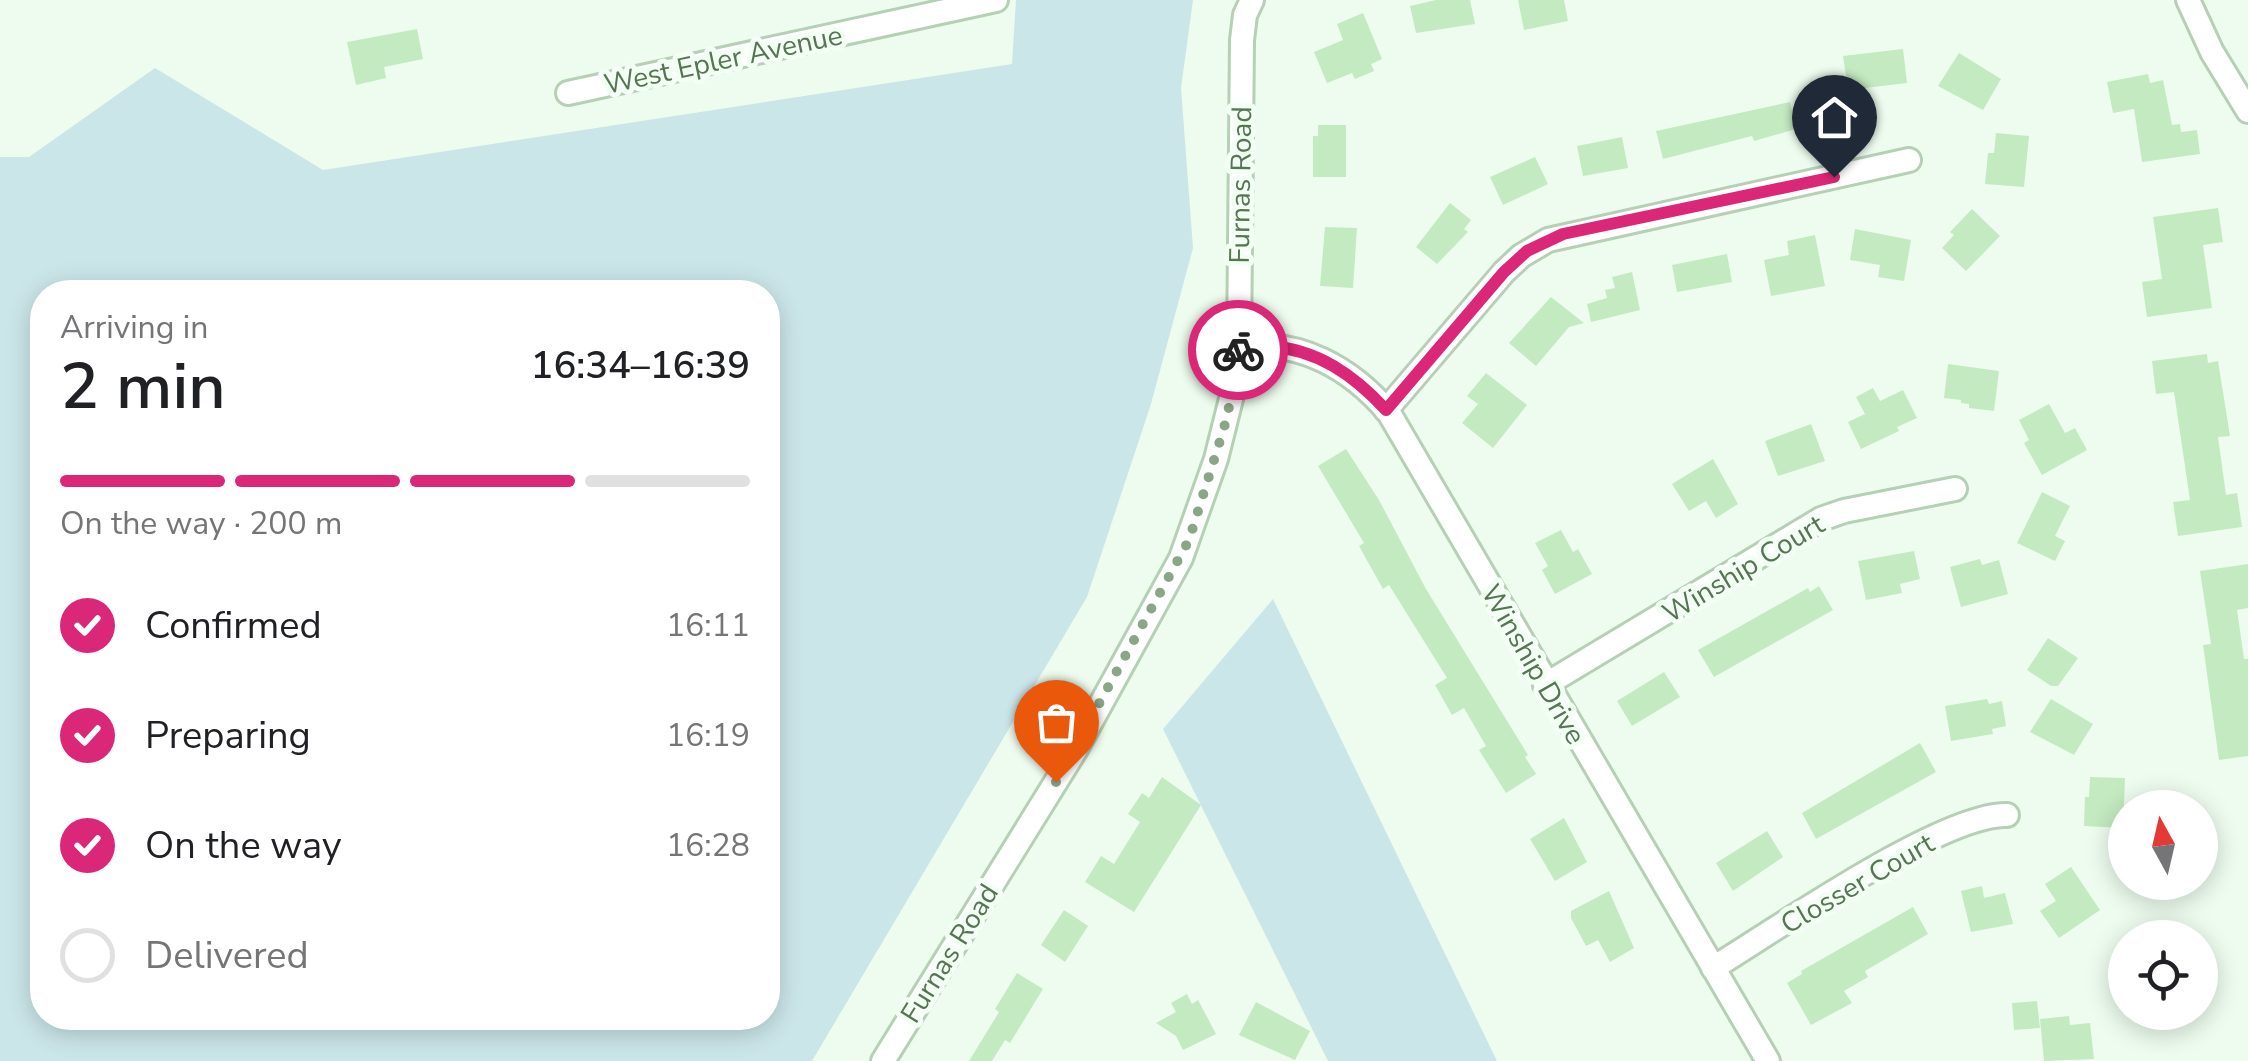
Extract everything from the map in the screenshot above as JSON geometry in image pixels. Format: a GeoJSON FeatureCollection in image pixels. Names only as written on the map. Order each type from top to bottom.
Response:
{"type":"FeatureCollection","features":[{"type":"Feature","properties":{"kind":"street","name":"West Epler Avenue"},"geometry":{"type":"LineString","coordinates":[[568,93],[996,0]]}},
{"type":"Feature","properties":{"kind":"street","name":"Furnas Road"},"geometry":{"type":"LineString","coordinates":[[882,1061],[1075,751],[1181,558],[1220,444],[1239,347],[1242,40],[1245,15],[1252,0]]}},
{"type":"Feature","properties":{"kind":"street"},"geometry":{"type":"LineString","coordinates":[[2188,0],[2212,52],[2248,110]]}},
{"type":"Feature","properties":{"kind":"street"},"geometry":{"type":"LineString","coordinates":[[1386,410],[1504,272],[1548,240],[1909,160]]}},
{"type":"Feature","properties":{"kind":"street","name":"Winship Drive"},"geometry":{"type":"LineString","coordinates":[[1239,347],[1272,346],[1316,356],[1346,372],[1386,410],[1768,1061]]}},
{"type":"Feature","properties":{"kind":"street","name":"Winship Court"},"geometry":{"type":"LineString","coordinates":[[1546,685],[1821,519],[1955,490]]}},
{"type":"Feature","properties":{"kind":"street","name":"Closser Court"},"geometry":{"type":"LineString","coordinates":[[1713,968],[1905,852],[1972,822],[2007,816]]}},
{"type":"Feature","properties":{"kind":"shaded area"},"geometry":{"type":"Polygon","coordinates":[[[1016,0],[1193,0],[1181,88],[1193,248],[1151,404],[1087,597],[812,1061],[0,1061],[0,157],[29,157],[155,68],[323,170],[1012,64],[1016,0]]]}},
{"type":"Feature","properties":{"kind":"shaded area"},"geometry":{"type":"Polygon","coordinates":[[[1273,599],[1497,1061],[1328,1061],[1163,729],[1273,599]]]}},
{"type":"Feature","properties":{"kind":"building"},"geometry":{"type":"Polygon","coordinates":[[[1436,0],[1470,0],[1475,24],[1416,33],[1410,6],[1436,0]]]}},
{"type":"Feature","properties":{"kind":"building"},"geometry":{"type":"Polygon","coordinates":[[[1518,0],[1564,0],[1568,21],[1524,30],[1518,0]]]}},
{"type":"Feature","properties":{"kind":"building"},"geometry":{"type":"Polygon","coordinates":[[[1363,13],[1382,59],[1371,64],[1374,71],[1355,79],[1352,73],[1327,83],[1314,52],[1343,40],[1337,24],[1363,13]]]}},
{"type":"Feature","properties":{"kind":"building"},"geometry":{"type":"Polygon","coordinates":[[[417,29],[423,59],[384,67],[386,78],[356,85],[347,42],[417,29]]]}},
{"type":"Feature","properties":{"kind":"building"},"geometry":{"type":"Polygon","coordinates":[[[1903,49],[1907,83],[1848,90],[1843,56],[1903,49]]]}},
{"type":"Feature","properties":{"kind":"building"},"geometry":{"type":"Polygon","coordinates":[[[1959,53],[2001,79],[1983,110],[1938,86],[1959,53]]]}},
{"type":"Feature","properties":{"kind":"building"},"geometry":{"type":"Polygon","coordinates":[[[2148,74],[2150,83],[2163,80],[2172,125],[2180,124],[2181,132],[2197,130],[2200,154],[2142,162],[2134,109],[2113,113],[2107,82],[2148,74]]]}},
{"type":"Feature","properties":{"kind":"building"},"geometry":{"type":"Polygon","coordinates":[[[1790,102],[1796,129],[1663,159],[1656,131],[1790,102]]]}},
{"type":"Feature","properties":{"kind":"building"},"geometry":{"type":"Polygon","coordinates":[[[1318,125],[1346,125],[1346,177],[1313,177],[1313,136],[1318,136],[1318,125]]]}},
{"type":"Feature","properties":{"kind":"building"},"geometry":{"type":"Polygon","coordinates":[[[1996,133],[2029,136],[2024,187],[1985,184],[1988,153],[1994,153],[1996,133]]]}},
{"type":"Feature","properties":{"kind":"building"},"geometry":{"type":"Polygon","coordinates":[[[1622,137],[1628,168],[1583,176],[1577,146],[1622,137]]]}},
{"type":"Feature","properties":{"kind":"building"},"geometry":{"type":"Polygon","coordinates":[[[1535,157],[1548,184],[1503,205],[1490,177],[1535,157]]]}},
{"type":"Feature","properties":{"kind":"building"},"geometry":{"type":"Polygon","coordinates":[[[1450,203],[1471,220],[1464,229],[1468,232],[1437,264],[1416,247],[1450,203]]]}},
{"type":"Feature","properties":{"kind":"building"},"geometry":{"type":"Polygon","coordinates":[[[2218,208],[2223,242],[2203,245],[2212,308],[2147,317],[2142,282],[2162,279],[2153,217],[2218,208]]]}},
{"type":"Feature","properties":{"kind":"building"},"geometry":{"type":"Polygon","coordinates":[[[1972,209],[2000,236],[1966,271],[1942,248],[1954,235],[1950,232],[1972,209]]]}},
{"type":"Feature","properties":{"kind":"building"},"geometry":{"type":"Polygon","coordinates":[[[1325,227],[1357,228],[1353,288],[1320,286],[1325,227]]]}},
{"type":"Feature","properties":{"kind":"building"},"geometry":{"type":"Polygon","coordinates":[[[1855,229],[1911,240],[1904,281],[1878,277],[1880,265],[1850,260],[1855,229]]]}},
{"type":"Feature","properties":{"kind":"building"},"geometry":{"type":"Polygon","coordinates":[[[1815,235],[1825,286],[1771,296],[1764,260],[1789,255],[1787,241],[1815,235]]]}},
{"type":"Feature","properties":{"kind":"building"},"geometry":{"type":"Polygon","coordinates":[[[1727,254],[1732,282],[1677,292],[1672,265],[1727,254]]]}},
{"type":"Feature","properties":{"kind":"building"},"geometry":{"type":"Polygon","coordinates":[[[1632,272],[1640,310],[1591,322],[1587,304],[1607,298],[1605,290],[1615,288],[1612,277],[1632,272]]]}},
{"type":"Feature","properties":{"kind":"building"},"geometry":{"type":"Polygon","coordinates":[[[1551,297],[1584,323],[1569,327],[1536,366],[1509,343],[1551,297]]]}},
{"type":"Feature","properties":{"kind":"building"},"geometry":{"type":"Polygon","coordinates":[[[2207,354],[2208,363],[2218,361],[2230,436],[2218,437],[2226,495],[2237,493],[2242,527],[2178,536],[2173,502],[2190,500],[2174,392],[2156,394],[2152,361],[2207,354]]]}},
{"type":"Feature","properties":{"kind":"building"},"geometry":{"type":"Polygon","coordinates":[[[1948,364],[1999,371],[1994,411],[1969,408],[1961,400],[1944,398],[1948,364]]]}},
{"type":"Feature","properties":{"kind":"building"},"geometry":{"type":"Polygon","coordinates":[[[1486,373],[1527,405],[1493,448],[1462,423],[1478,404],[1467,396],[1486,373]]]}},
{"type":"Feature","properties":{"kind":"building"},"geometry":{"type":"Polygon","coordinates":[[[1873,388],[1880,401],[1903,390],[1917,418],[1861,449],[1848,422],[1865,414],[1856,397],[1873,388]]]}},
{"type":"Feature","properties":{"kind":"building"},"geometry":{"type":"Polygon","coordinates":[[[2049,404],[2065,433],[2075,428],[2087,450],[2042,475],[2024,443],[2029,440],[2019,420],[2049,404]]]}},
{"type":"Feature","properties":{"kind":"building"},"geometry":{"type":"Polygon","coordinates":[[[1811,424],[1825,461],[1778,476],[1765,441],[1811,424]]]}},
{"type":"Feature","properties":{"kind":"building"},"geometry":{"type":"Polygon","coordinates":[[[1346,449],[1528,755],[1525,757],[1536,774],[1506,793],[1479,750],[1486,746],[1464,708],[1452,715],[1435,685],[1447,678],[1389,585],[1383,589],[1359,546],[1364,543],[1318,466],[1346,449]]]}},
{"type":"Feature","properties":{"kind":"building"},"geometry":{"type":"Polygon","coordinates":[[[1713,459],[1738,504],[1716,518],[1706,501],[1689,511],[1672,484],[1713,459]]]}},
{"type":"Feature","properties":{"kind":"building"},"geometry":{"type":"Polygon","coordinates":[[[2042,492],[2070,506],[2055,536],[2065,541],[2055,561],[2017,543],[2042,492]]]}},
{"type":"Feature","properties":{"kind":"building"},"geometry":{"type":"Polygon","coordinates":[[[1561,530],[1592,574],[1555,594],[1542,570],[1548,566],[1535,543],[1561,530]]]}},
{"type":"Feature","properties":{"kind":"building"},"geometry":{"type":"Polygon","coordinates":[[[1914,551],[1920,579],[1900,584],[1902,593],[1866,600],[1858,561],[1914,551]]]}},
{"type":"Feature","properties":{"kind":"building"},"geometry":{"type":"Polygon","coordinates":[[[1980,559],[1982,565],[1999,560],[2008,594],[1961,607],[1950,567],[1980,559]]]}},
{"type":"Feature","properties":{"kind":"building"},"geometry":{"type":"Polygon","coordinates":[[[2248,564],[2248,608],[2237,610],[2244,659],[2248,659],[2248,756],[2219,760],[2203,645],[2211,644],[2200,571],[2248,564]]]}},
{"type":"Feature","properties":{"kind":"building"},"geometry":{"type":"Polygon","coordinates":[[[1819,586],[1833,610],[1714,677],[1698,650],[1808,588],[1810,592],[1819,586]]]}},
{"type":"Feature","properties":{"kind":"building"},"geometry":{"type":"Polygon","coordinates":[[[2048,638],[2078,658],[2058,686],[2051,686],[2027,670],[2048,638]]]}},
{"type":"Feature","properties":{"kind":"building"},"geometry":{"type":"Polygon","coordinates":[[[1664,672],[1680,697],[1632,726],[1617,701],[1664,672]]]}},
{"type":"Feature","properties":{"kind":"building"},"geometry":{"type":"Polygon","coordinates":[[[1987,699],[1989,704],[2002,701],[2006,726],[1992,729],[1993,734],[1951,741],[1945,706],[1987,699]]]}},
{"type":"Feature","properties":{"kind":"building"},"geometry":{"type":"Polygon","coordinates":[[[2051,699],[2093,724],[2074,755],[2030,732],[2051,699]]]}},
{"type":"Feature","properties":{"kind":"building"},"geometry":{"type":"Polygon","coordinates":[[[1920,743],[1936,772],[1816,839],[1802,813],[1920,743]]]}},
{"type":"Feature","properties":{"kind":"building"},"geometry":{"type":"Polygon","coordinates":[[[1162,777],[1201,805],[1134,912],[1085,882],[1101,856],[1114,864],[1140,822],[1128,814],[1142,793],[1149,798],[1162,777]]]}},
{"type":"Feature","properties":{"kind":"building"},"geometry":{"type":"Polygon","coordinates":[[[2090,777],[2125,778],[2125,790],[2108,790],[2108,827],[2084,826],[2085,797],[2089,797],[2090,777]]]}},
{"type":"Feature","properties":{"kind":"building"},"geometry":{"type":"Polygon","coordinates":[[[1564,818],[1587,862],[1555,881],[1530,839],[1564,818]]]}},
{"type":"Feature","properties":{"kind":"building"},"geometry":{"type":"Polygon","coordinates":[[[1767,831],[1783,857],[1733,891],[1716,863],[1767,831]]]}},
{"type":"Feature","properties":{"kind":"building"},"geometry":{"type":"Polygon","coordinates":[[[2071,867],[2100,910],[2059,938],[2040,911],[2056,901],[2045,884],[2071,867]]]}},
{"type":"Feature","properties":{"kind":"building"},"geometry":{"type":"Polygon","coordinates":[[[1982,886],[1984,898],[2005,893],[2013,924],[1971,932],[1961,891],[1982,886]]]}},
{"type":"Feature","properties":{"kind":"building"},"geometry":{"type":"Polygon","coordinates":[[[1609,891],[1634,948],[1610,962],[1598,940],[1586,946],[1571,918],[1571,911],[1609,891]]]}},
{"type":"Feature","properties":{"kind":"building"},"geometry":{"type":"Polygon","coordinates":[[[1913,907],[1928,934],[1865,971],[1868,977],[1844,991],[1852,1003],[1811,1025],[1787,983],[1801,971],[1913,907]]]}},
{"type":"Feature","properties":{"kind":"building"},"geometry":{"type":"Polygon","coordinates":[[[1064,910],[1088,926],[1065,962],[1041,945],[1064,910]]]}},
{"type":"Feature","properties":{"kind":"building"},"geometry":{"type":"Polygon","coordinates":[[[1017,973],[1043,989],[1010,1043],[1005,1040],[992,1061],[969,1061],[999,1012],[995,1009],[1017,973]]]}},
{"type":"Feature","properties":{"kind":"building"},"geometry":{"type":"Polygon","coordinates":[[[1187,994],[1192,1004],[1198,1000],[1216,1034],[1183,1050],[1176,1036],[1156,1023],[1176,1012],[1171,1003],[1187,994]]]}},
{"type":"Feature","properties":{"kind":"building"},"geometry":{"type":"Polygon","coordinates":[[[2037,1001],[2040,1028],[2014,1030],[2012,1003],[2037,1001]]]}},
{"type":"Feature","properties":{"kind":"building"},"geometry":{"type":"Polygon","coordinates":[[[1256,1002],[1310,1031],[1295,1060],[1239,1035],[1256,1002]]]}},
{"type":"Feature","properties":{"kind":"building"},"geometry":{"type":"Polygon","coordinates":[[[2069,1016],[2070,1025],[2090,1023],[2094,1059],[2044,1061],[2040,1019],[2069,1016]]]}},
{"type":"Feature","properties":{"kind":"way so far"},"geometry":{"type":"LineString","coordinates":[[1056,782],[1189,540],[1224,428],[1238,350]]}},
{"type":"Feature","properties":{"kind":"route"},"geometry":{"type":"LineString","coordinates":[[1238,350],[1272,346],[1316,356],[1346,372],[1386,410],[1504,272],[1534,247],[1563,234],[1834,177]]}}]}
